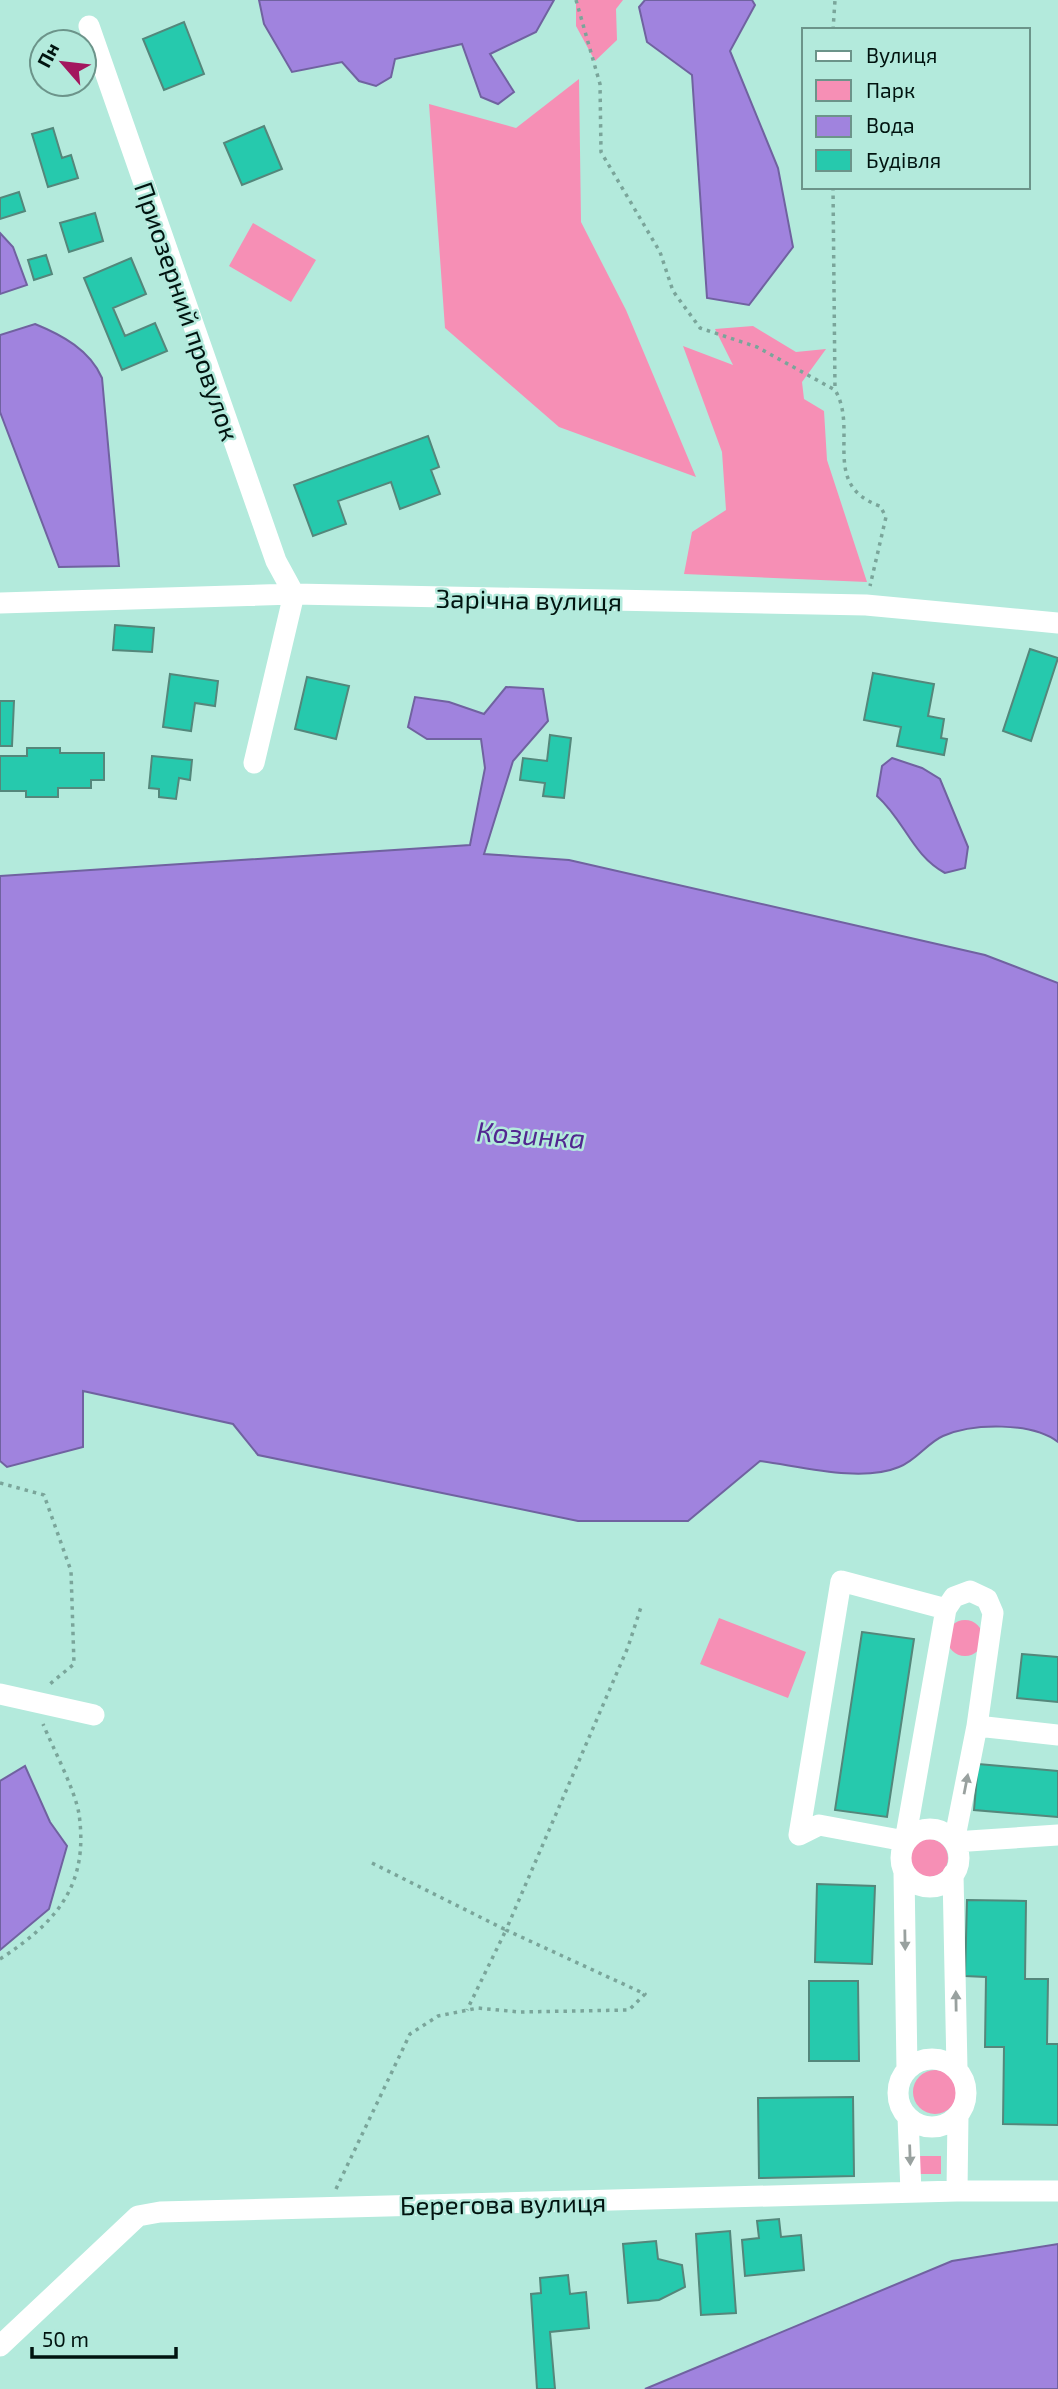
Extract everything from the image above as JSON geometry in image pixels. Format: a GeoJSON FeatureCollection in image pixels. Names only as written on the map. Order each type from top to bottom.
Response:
{"type":"FeatureCollection","features":[{"type":"Feature","properties":{"kind":"street","name":"Приозерний провулок"},"geometry":{"type":"LineString","coordinates":[[89,26],[276,561],[293,594]]}},
{"type":"Feature","properties":{"kind":"street","name":"Зарічна вулиця"},"geometry":{"type":"LineString","coordinates":[[0,603],[293,594],[866,605],[1058,623]]}},
{"type":"Feature","properties":{"kind":"street"},"geometry":{"type":"LineString","coordinates":[[254,763],[293,594]]}},
{"type":"Feature","properties":{"kind":"street"},"geometry":{"type":"LineString","coordinates":[[946,1609],[841,1581],[799,1835],[819,1825],[905,1841],[930,1829],[940,1831],[954,1842],[1058,1835]]}},
{"type":"Feature","properties":{"kind":"street"},"geometry":{"type":"LineString","coordinates":[[911,2192],[908,2117],[899,2099],[899,2088],[907,2070],[904,1872],[901,1857],[946,1609],[954,1597],[970,1591],[987,1599],[993,1613],[977,1726],[954,1842],[958,1859],[953,1874],[957,2069],[966,2087],[966,2097],[958,2115],[957,2191]]}},
{"type":"Feature","properties":{"kind":"street"},"geometry":{"type":"LineString","coordinates":[[0,1694],[94,1716]]}},
{"type":"Feature","properties":{"kind":"street"},"geometry":{"type":"LineString","coordinates":[[977,1726],[1058,1735]]}},
{"type":"Feature","properties":{"kind":"street"},"geometry":{"type":"LineString","coordinates":[[904,1872],[919,1884],[928,1886],[938,1885],[953,1874]]}},
{"type":"Feature","properties":{"kind":"street"},"geometry":{"type":"LineString","coordinates":[[907,2070],[916,2063],[937,2059],[957,2069]]}},
{"type":"Feature","properties":{"kind":"street"},"geometry":{"type":"LineString","coordinates":[[908,2117],[928,2126],[939,2126],[958,2115]]}},
{"type":"Feature","properties":{"kind":"street","name":"Берегова вулиця"},"geometry":{"type":"LineString","coordinates":[[0,2346],[138,2216],[160,2212],[911,2192],[1058,2191]]}},
{"type":"Feature","properties":{"kind":"path"},"geometry":{"type":"LineString","coordinates":[[576,0],[600,84],[601,152],[660,252],[673,291],[700,328],[757,347],[835,390]]}},
{"type":"Feature","properties":{"kind":"path"},"geometry":{"type":"LineString","coordinates":[[833,28],[835,0]]}},
{"type":"Feature","properties":{"kind":"path"},"geometry":{"type":"LineString","coordinates":[[833,189],[835,390],[842,402],[843,454],[850,486],[862,499],[880,506],[886,517],[866,605]]}},
{"type":"Feature","properties":{"kind":"path"},"geometry":{"type":"LineString","coordinates":[[467,2010],[506,1930],[628,1647],[642,1604]]}},
{"type":"Feature","properties":{"kind":"path"},"geometry":{"type":"LineString","coordinates":[[328,2207],[410,2034],[438,2016],[478,2007],[519,2012],[629,2010],[645,1994],[506,1930],[372,1863]]}},
{"type":"Feature","properties":{"kind":"green space"},"geometry":{"type":"Polygon","coordinates":[[[576,0],[623,0],[616,9],[617,40],[595,61],[576,26],[576,0]]]}},
{"type":"Feature","properties":{"kind":"green space"},"geometry":{"type":"Polygon","coordinates":[[[579,79],[581,222],[626,310],[696,477],[559,427],[445,328],[429,104],[516,128],[579,79]]]}},
{"type":"Feature","properties":{"kind":"green space"},"geometry":{"type":"Polygon","coordinates":[[[253,223],[316,260],[291,302],[229,266],[253,223]]]}},
{"type":"Feature","properties":{"kind":"green space"},"geometry":{"type":"Polygon","coordinates":[[[753,326],[796,352],[826,349],[802,382],[804,399],[824,411],[827,460],[867,582],[684,574],[692,532],[726,510],[722,452],[683,346],[733,365],[715,329],[753,326]]]}},
{"type":"Feature","properties":{"kind":"green space"},"geometry":{"type":"Polygon","coordinates":[[[719,1618],[806,1652],[788,1698],[700,1664],[719,1618]]]}},
{"type":"Feature","properties":{"kind":"green space"},"geometry":{"type":"Polygon","coordinates":[[[965,1620],[978,1625],[983,1638],[978,1651],[965,1656],[952,1651],[947,1638],[952,1625],[965,1620]]]}},
{"type":"Feature","properties":{"kind":"green space"},"geometry":{"type":"Polygon","coordinates":[[[929,1839],[942,1845],[948,1858],[942,1871],[929,1877],[916,1871],[910,1858],[916,1845],[929,1839]]]}},
{"type":"Feature","properties":{"kind":"green space"},"geometry":{"type":"Polygon","coordinates":[[[935,2070],[950,2077],[957,2092],[950,2107],[935,2114],[920,2107],[913,2092],[920,2077],[935,2070]]]}},
{"type":"Feature","properties":{"kind":"green space"},"geometry":{"type":"Polygon","coordinates":[[[919,2156],[941,2156],[941,2174],[919,2174],[919,2156]]]}},
{"type":"Feature","properties":{"kind":"water"},"geometry":{"type":"Polygon","coordinates":[[[259,0],[554,0],[536,32],[490,54],[514,92],[498,104],[481,97],[462,44],[395,59],[391,77],[376,86],[359,81],[342,62],[292,72],[264,24],[259,0]]]}},
{"type":"Feature","properties":{"kind":"water"},"geometry":{"type":"Polygon","coordinates":[[[645,0],[752,0],[755,5],[730,51],[778,168],[793,247],[749,305],[707,298],[692,75],[647,42],[639,7],[645,0]]]}},
{"type":"Feature","properties":{"kind":"water"},"geometry":{"type":"Polygon","coordinates":[[[0,233],[13,247],[27,285],[0,294],[0,233]]]}},
{"type":"Feature","properties":{"kind":"water"},"geometry":{"type":"Polygon","coordinates":[[[35,324],[55,333],[83,352],[102,378],[119,566],[59,567],[0,412],[0,335],[35,324]]]}},
{"type":"Feature","properties":{"kind":"water","name":"Козинка"},"geometry":{"type":"Polygon","coordinates":[[[506,687],[543,689],[548,721],[513,761],[484,854],[569,860],[985,955],[1058,983],[1058,1442],[1047,1435],[1018,1428],[970,1429],[943,1436],[899,1467],[867,1474],[830,1472],[760,1461],[688,1521],[578,1521],[258,1455],[233,1424],[83,1391],[83,1447],[7,1467],[0,1461],[0,876],[470,845],[485,768],[481,739],[427,739],[408,727],[415,697],[449,702],[484,714],[506,687]]]}},
{"type":"Feature","properties":{"kind":"water"},"geometry":{"type":"Polygon","coordinates":[[[892,758],[922,768],[940,779],[968,847],[965,868],[945,873],[934,866],[877,796],[882,766],[892,758]]]}},
{"type":"Feature","properties":{"kind":"water"},"geometry":{"type":"Polygon","coordinates":[[[25,1766],[50,1822],[67,1846],[49,1909],[0,1950],[0,1781],[25,1766]]]}},
{"type":"Feature","properties":{"kind":"water"},"geometry":{"type":"Polygon","coordinates":[[[1058,2244],[1058,2389],[645,2389],[952,2261],[1058,2244]]]}},
{"type":"Feature","properties":{"kind":"building"},"geometry":{"type":"Polygon","coordinates":[[[184,22],[204,74],[164,90],[143,39],[184,22]]]}},
{"type":"Feature","properties":{"kind":"building"},"geometry":{"type":"Polygon","coordinates":[[[264,126],[282,169],[242,185],[224,143],[264,126]]]}},
{"type":"Feature","properties":{"kind":"building"},"geometry":{"type":"Polygon","coordinates":[[[53,128],[62,158],[71,155],[78,178],[48,187],[32,134],[53,128]]]}},
{"type":"Feature","properties":{"kind":"building"},"geometry":{"type":"Polygon","coordinates":[[[19,192],[25,211],[0,219],[0,198],[19,192]]]}},
{"type":"Feature","properties":{"kind":"building"},"geometry":{"type":"Polygon","coordinates":[[[95,213],[103,241],[69,252],[60,223],[95,213]]]}},
{"type":"Feature","properties":{"kind":"building"},"geometry":{"type":"Polygon","coordinates":[[[46,255],[52,274],[34,280],[28,260],[46,255]]]}},
{"type":"Feature","properties":{"kind":"building"},"geometry":{"type":"Polygon","coordinates":[[[131,258],[146,294],[113,308],[125,336],[155,323],[167,351],[122,370],[84,278],[131,258]]]}},
{"type":"Feature","properties":{"kind":"building"},"geometry":{"type":"Polygon","coordinates":[[[428,436],[439,467],[431,470],[440,494],[400,509],[391,482],[338,501],[346,524],[313,536],[294,485],[428,436]]]}},
{"type":"Feature","properties":{"kind":"building"},"geometry":{"type":"Polygon","coordinates":[[[115,625],[154,628],[152,652],[113,650],[115,625]]]}},
{"type":"Feature","properties":{"kind":"building"},"geometry":{"type":"Polygon","coordinates":[[[1030,649],[1058,658],[1031,741],[1003,731],[1030,649]]]}},
{"type":"Feature","properties":{"kind":"building"},"geometry":{"type":"Polygon","coordinates":[[[873,673],[934,684],[928,716],[944,719],[941,738],[947,739],[944,755],[897,746],[901,727],[864,720],[873,673]]]}},
{"type":"Feature","properties":{"kind":"building"},"geometry":{"type":"Polygon","coordinates":[[[170,674],[218,681],[215,706],[195,703],[191,731],[163,727],[170,674]]]}},
{"type":"Feature","properties":{"kind":"building"},"geometry":{"type":"Polygon","coordinates":[[[307,677],[349,686],[336,739],[295,729],[307,677]]]}},
{"type":"Feature","properties":{"kind":"building"},"geometry":{"type":"Polygon","coordinates":[[[0,701],[14,701],[12,746],[0,746],[0,701]]]}},
{"type":"Feature","properties":{"kind":"building"},"geometry":{"type":"Polygon","coordinates":[[[550,735],[571,738],[564,798],[543,796],[545,783],[520,780],[523,758],[547,761],[550,735]]]}},
{"type":"Feature","properties":{"kind":"building"},"geometry":{"type":"Polygon","coordinates":[[[27,748],[60,748],[60,753],[104,753],[104,780],[91,780],[91,788],[58,788],[58,797],[26,797],[26,791],[0,791],[0,756],[27,756],[27,748]]]}},
{"type":"Feature","properties":{"kind":"building"},"geometry":{"type":"Polygon","coordinates":[[[152,756],[192,760],[190,780],[179,778],[176,799],[159,797],[159,789],[149,788],[152,756]]]}},
{"type":"Feature","properties":{"kind":"building"},"geometry":{"type":"Polygon","coordinates":[[[862,1632],[914,1639],[887,1817],[835,1810],[862,1632]]]}},
{"type":"Feature","properties":{"kind":"building"},"geometry":{"type":"Polygon","coordinates":[[[1022,1654],[1058,1657],[1058,1702],[1017,1698],[1022,1654]]]}},
{"type":"Feature","properties":{"kind":"building"},"geometry":{"type":"Polygon","coordinates":[[[978,1764],[1058,1771],[1058,1817],[974,1810],[978,1764]]]}},
{"type":"Feature","properties":{"kind":"building"},"geometry":{"type":"Polygon","coordinates":[[[817,1884],[875,1886],[872,1964],[815,1962],[817,1884]]]}},
{"type":"Feature","properties":{"kind":"building"},"geometry":{"type":"Polygon","coordinates":[[[967,1900],[1026,1901],[1025,1979],[1048,1979],[1047,2044],[1058,2044],[1058,2125],[1003,2124],[1004,2047],[985,2047],[986,1977],[965,1976],[967,1900]]]}},
{"type":"Feature","properties":{"kind":"building"},"geometry":{"type":"Polygon","coordinates":[[[809,1981],[858,1981],[859,2061],[809,2061],[809,1981]]]}},
{"type":"Feature","properties":{"kind":"building"},"geometry":{"type":"Polygon","coordinates":[[[853,2097],[854,2176],[759,2178],[758,2098],[853,2097]]]}},
{"type":"Feature","properties":{"kind":"building"},"geometry":{"type":"Polygon","coordinates":[[[779,2219],[781,2237],[801,2235],[804,2270],[745,2276],[742,2240],[759,2238],[757,2221],[779,2219]]]}},
{"type":"Feature","properties":{"kind":"building"},"geometry":{"type":"Polygon","coordinates":[[[730,2231],[736,2313],[701,2315],[696,2234],[730,2231]]]}},
{"type":"Feature","properties":{"kind":"building"},"geometry":{"type":"Polygon","coordinates":[[[656,2241],[658,2259],[682,2265],[685,2287],[659,2300],[628,2303],[623,2244],[656,2241]]]}},
{"type":"Feature","properties":{"kind":"building"},"geometry":{"type":"Polygon","coordinates":[[[568,2275],[570,2294],[586,2292],[589,2328],[550,2332],[555,2389],[537,2389],[531,2294],[541,2293],[540,2278],[568,2275]]]}}]}
